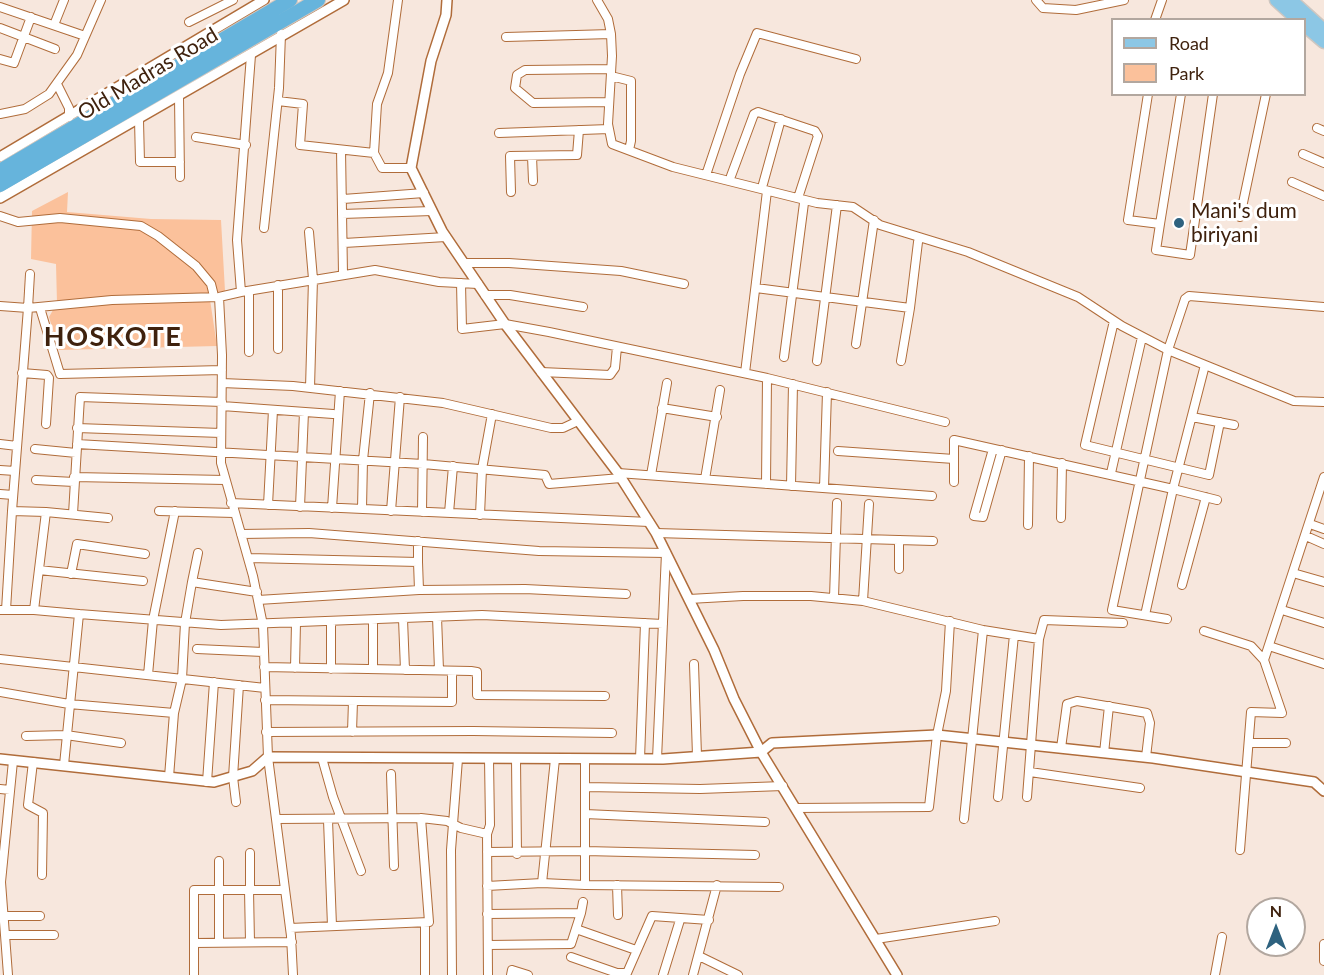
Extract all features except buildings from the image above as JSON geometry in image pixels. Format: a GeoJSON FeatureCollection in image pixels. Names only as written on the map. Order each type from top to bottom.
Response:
{"type":"FeatureCollection","features":[{"type":"Feature","properties":{"kind":"highway","name":"Old Madras Road"},"geometry":{"type":"LineString","coordinates":[[0,171],[256,7],[290,0]]}},
{"type":"Feature","properties":{"kind":"highway","name":"Old Madras Road"},"geometry":{"type":"LineString","coordinates":[[0,185],[60,157],[318,0]]}},
{"type":"Feature","properties":{"kind":"main road"},"geometry":{"type":"LineString","coordinates":[[1276,0],[1291,11]]}},
{"type":"Feature","properties":{"kind":"main road"},"geometry":{"type":"LineString","coordinates":[[1306,20],[1324,30]]}},
{"type":"Feature","properties":{"kind":"main road"},"geometry":{"type":"LineString","coordinates":[[1306,26],[1324,42]]}},
{"type":"Feature","properties":{"kind":"street"},"geometry":{"type":"LineString","coordinates":[[9,10],[11,0]]}},
{"type":"Feature","properties":{"kind":"street"},"geometry":{"type":"LineString","coordinates":[[54,25],[64,0]]}},
{"type":"Feature","properties":{"kind":"street"},"geometry":{"type":"LineString","coordinates":[[0,114],[25,109],[49,94],[77,55],[101,0]]}},
{"type":"Feature","properties":{"kind":"street"},"geometry":{"type":"LineString","coordinates":[[189,22],[222,3],[233,0]]}},
{"type":"Feature","properties":{"kind":"street"},"geometry":{"type":"LineString","coordinates":[[0,157],[256,7],[264,0]]}},
{"type":"Feature","properties":{"kind":"street"},"geometry":{"type":"LineString","coordinates":[[0,198],[60,157],[139,120],[251,55],[281,34],[344,0]]}},
{"type":"Feature","properties":{"kind":"street"},"geometry":{"type":"LineString","coordinates":[[398,0],[388,74],[377,104],[374,153],[382,168],[411,168]]}},
{"type":"Feature","properties":{"kind":"street"},"geometry":{"type":"LineString","coordinates":[[447,0],[446,15],[430,61],[411,168],[446,237],[505,324],[620,475],[649,522],[714,650],[734,699],[761,752],[897,975]]}},
{"type":"Feature","properties":{"kind":"street"},"geometry":{"type":"LineString","coordinates":[[597,0],[608,19],[611,34],[609,129],[612,144],[706,175],[765,188],[801,201],[853,207],[873,220],[968,252],[1067,293],[1168,350],[1294,401],[1324,402]]}},
{"type":"Feature","properties":{"kind":"street"},"geometry":{"type":"LineString","coordinates":[[1036,0],[1043,8],[1076,10],[1124,0]]}},
{"type":"Feature","properties":{"kind":"street"},"geometry":{"type":"LineString","coordinates":[[1156,18],[1162,0]]}},
{"type":"Feature","properties":{"kind":"street"},"geometry":{"type":"LineString","coordinates":[[0,7],[85,36]]}},
{"type":"Feature","properties":{"kind":"street"},"geometry":{"type":"LineString","coordinates":[[0,60],[14,63],[30,17]]}},
{"type":"Feature","properties":{"kind":"street"},"geometry":{"type":"LineString","coordinates":[[0,28],[55,50]]}},
{"type":"Feature","properties":{"kind":"street"},"geometry":{"type":"LineString","coordinates":[[706,175],[740,74],[757,33],[856,59]]}},
{"type":"Feature","properties":{"kind":"street"},"geometry":{"type":"LineString","coordinates":[[264,228],[278,101],[281,34]]}},
{"type":"Feature","properties":{"kind":"street"},"geometry":{"type":"LineString","coordinates":[[506,37],[611,34]]}},
{"type":"Feature","properties":{"kind":"street"},"geometry":{"type":"LineString","coordinates":[[249,352],[245,291],[237,240],[246,145],[251,55]]}},
{"type":"Feature","properties":{"kind":"street"},"geometry":{"type":"LineString","coordinates":[[609,102],[533,103],[515,88],[517,75],[525,70],[611,73],[631,81],[629,150]]}},
{"type":"Feature","properties":{"kind":"street"},"geometry":{"type":"LineString","coordinates":[[57,84],[67,103],[69,117]]}},
{"type":"Feature","properties":{"kind":"street"},"geometry":{"type":"LineString","coordinates":[[1148,96],[1128,220],[1160,224]]}},
{"type":"Feature","properties":{"kind":"street"},"geometry":{"type":"LineString","coordinates":[[1181,96],[1156,250],[1190,255],[1213,96]]}},
{"type":"Feature","properties":{"kind":"street"},"geometry":{"type":"LineString","coordinates":[[1240,217],[1266,96]]}},
{"type":"Feature","properties":{"kind":"street"},"geometry":{"type":"LineString","coordinates":[[179,97],[180,177]]}},
{"type":"Feature","properties":{"kind":"street"},"geometry":{"type":"LineString","coordinates":[[278,101],[303,104],[300,145],[374,153]]}},
{"type":"Feature","properties":{"kind":"street"},"geometry":{"type":"LineString","coordinates":[[731,176],[754,114],[758,112],[815,131],[818,136],[801,201],[793,293],[784,357]]}},
{"type":"Feature","properties":{"kind":"street"},"geometry":{"type":"LineString","coordinates":[[745,373],[756,288],[765,188],[781,119]]}},
{"type":"Feature","properties":{"kind":"street"},"geometry":{"type":"LineString","coordinates":[[139,120],[140,162],[180,162]]}},
{"type":"Feature","properties":{"kind":"street"},"geometry":{"type":"LineString","coordinates":[[499,133],[609,129]]}},
{"type":"Feature","properties":{"kind":"street"},"geometry":{"type":"LineString","coordinates":[[511,192],[510,156],[576,154],[579,130]]}},
{"type":"Feature","properties":{"kind":"street"},"geometry":{"type":"LineString","coordinates":[[196,137],[246,145]]}},
{"type":"Feature","properties":{"kind":"street"},"geometry":{"type":"LineString","coordinates":[[342,150],[343,274]]}},
{"type":"Feature","properties":{"kind":"street"},"geometry":{"type":"LineString","coordinates":[[1303,154],[1324,163]]}},
{"type":"Feature","properties":{"kind":"street"},"geometry":{"type":"LineString","coordinates":[[532,156],[533,181]]}},
{"type":"Feature","properties":{"kind":"street"},"geometry":{"type":"LineString","coordinates":[[1292,182],[1324,196]]}},
{"type":"Feature","properties":{"kind":"street"},"geometry":{"type":"LineString","coordinates":[[343,199],[424,193]]}},
{"type":"Feature","properties":{"kind":"street"},"geometry":{"type":"LineString","coordinates":[[817,361],[837,205]]}},
{"type":"Feature","properties":{"kind":"street"},"geometry":{"type":"LineString","coordinates":[[342,214],[432,211]]}},
{"type":"Feature","properties":{"kind":"street"},"geometry":{"type":"LineString","coordinates":[[0,216],[18,222],[60,218],[141,226],[158,236],[196,266],[211,284],[217,296],[222,370],[220,452],[231,503],[249,558],[258,596],[262,625],[268,758],[292,942],[293,975]]}},
{"type":"Feature","properties":{"kind":"street"},"geometry":{"type":"LineString","coordinates":[[856,344],[873,220]]}},
{"type":"Feature","properties":{"kind":"street"},"geometry":{"type":"LineString","coordinates":[[309,232],[313,279],[310,388]]}},
{"type":"Feature","properties":{"kind":"street"},"geometry":{"type":"LineString","coordinates":[[344,243],[446,237]]}},
{"type":"Feature","properties":{"kind":"street"},"geometry":{"type":"LineString","coordinates":[[900,361],[910,308],[918,242]]}},
{"type":"Feature","properties":{"kind":"street"},"geometry":{"type":"LineString","coordinates":[[464,263],[509,263],[621,271],[684,284]]}},
{"type":"Feature","properties":{"kind":"street"},"geometry":{"type":"LineString","coordinates":[[0,306],[40,308],[74,302],[217,296],[375,270],[478,284]]}},
{"type":"Feature","properties":{"kind":"street"},"geometry":{"type":"LineString","coordinates":[[30,274],[3,610],[34,610],[185,623],[262,625],[482,615],[663,624]]}},
{"type":"Feature","properties":{"kind":"street"},"geometry":{"type":"LineString","coordinates":[[461,283],[462,329],[505,324],[745,373],[945,422]]}},
{"type":"Feature","properties":{"kind":"street"},"geometry":{"type":"LineString","coordinates":[[278,285],[278,349]]}},
{"type":"Feature","properties":{"kind":"street"},"geometry":{"type":"LineString","coordinates":[[756,288],[910,308]]}},
{"type":"Feature","properties":{"kind":"street"},"geometry":{"type":"LineString","coordinates":[[485,295],[510,295],[583,307]]}},
{"type":"Feature","properties":{"kind":"street"},"geometry":{"type":"LineString","coordinates":[[1167,619],[1112,610],[1168,350],[1185,299],[1189,296],[1324,307]]}},
{"type":"Feature","properties":{"kind":"street"},"geometry":{"type":"LineString","coordinates":[[40,308],[60,374],[222,370]]}},
{"type":"Feature","properties":{"kind":"street"},"geometry":{"type":"LineString","coordinates":[[1114,321],[1085,445],[1209,475],[1220,422]]}},
{"type":"Feature","properties":{"kind":"street"},"geometry":{"type":"LineString","coordinates":[[1111,473],[1142,337]]}},
{"type":"Feature","properties":{"kind":"street"},"geometry":{"type":"LineString","coordinates":[[541,372],[610,375],[615,368],[617,347]]}},
{"type":"Feature","properties":{"kind":"street"},"geometry":{"type":"LineString","coordinates":[[1145,615],[1173,489],[1205,365]]}},
{"type":"Feature","properties":{"kind":"street"},"geometry":{"type":"LineString","coordinates":[[22,373],[47,375],[49,378],[46,424]]}},
{"type":"Feature","properties":{"kind":"street"},"geometry":{"type":"LineString","coordinates":[[766,484],[767,378]]}},
{"type":"Feature","properties":{"kind":"street"},"geometry":{"type":"LineString","coordinates":[[222,383],[370,393],[443,403],[551,428],[563,429],[578,421]]}},
{"type":"Feature","properties":{"kind":"street"},"geometry":{"type":"LineString","coordinates":[[651,475],[667,383]]}},
{"type":"Feature","properties":{"kind":"street"},"geometry":{"type":"LineString","coordinates":[[791,486],[793,384]]}},
{"type":"Feature","properties":{"kind":"street"},"geometry":{"type":"LineString","coordinates":[[332,508],[340,390]]}},
{"type":"Feature","properties":{"kind":"street"},"geometry":{"type":"LineString","coordinates":[[705,479],[720,390]]}},
{"type":"Feature","properties":{"kind":"street"},"geometry":{"type":"LineString","coordinates":[[824,488],[827,392]]}},
{"type":"Feature","properties":{"kind":"street"},"geometry":{"type":"LineString","coordinates":[[362,509],[363,460],[370,393]]}},
{"type":"Feature","properties":{"kind":"street"},"geometry":{"type":"LineString","coordinates":[[73,514],[80,397],[222,404],[333,414]]}},
{"type":"Feature","properties":{"kind":"street"},"geometry":{"type":"LineString","coordinates":[[391,511],[393,462],[400,398]]}},
{"type":"Feature","properties":{"kind":"street"},"geometry":{"type":"LineString","coordinates":[[662,408],[717,417]]}},
{"type":"Feature","properties":{"kind":"street"},"geometry":{"type":"LineString","coordinates":[[268,505],[273,410]]}},
{"type":"Feature","properties":{"kind":"street"},"geometry":{"type":"LineString","coordinates":[[300,507],[304,412]]}},
{"type":"Feature","properties":{"kind":"street"},"geometry":{"type":"LineString","coordinates":[[480,514],[482,469],[492,414]]}},
{"type":"Feature","properties":{"kind":"street"},"geometry":{"type":"LineString","coordinates":[[1192,417],[1234,425]]}},
{"type":"Feature","properties":{"kind":"street"},"geometry":{"type":"LineString","coordinates":[[77,428],[221,433]]}},
{"type":"Feature","properties":{"kind":"street"},"geometry":{"type":"LineString","coordinates":[[422,512],[423,437]]}},
{"type":"Feature","properties":{"kind":"street"},"geometry":{"type":"LineString","coordinates":[[954,482],[954,440],[1111,473],[1217,500]]}},
{"type":"Feature","properties":{"kind":"street"},"geometry":{"type":"LineString","coordinates":[[0,444],[17,446]]}},
{"type":"Feature","properties":{"kind":"street"},"geometry":{"type":"LineString","coordinates":[[35,449],[220,452],[453,466],[544,475],[549,484],[620,475],[651,475],[932,496]]}},
{"type":"Feature","properties":{"kind":"street"},"geometry":{"type":"LineString","coordinates":[[997,449],[983,517],[974,516],[997,449]]}},
{"type":"Feature","properties":{"kind":"street"},"geometry":{"type":"LineString","coordinates":[[838,451],[954,459]]}},
{"type":"Feature","properties":{"kind":"street"},"geometry":{"type":"LineString","coordinates":[[1028,525],[1029,456]]}},
{"type":"Feature","properties":{"kind":"street"},"geometry":{"type":"LineString","coordinates":[[1061,518],[1062,463]]}},
{"type":"Feature","properties":{"kind":"street"},"geometry":{"type":"LineString","coordinates":[[449,513],[453,466]]}},
{"type":"Feature","properties":{"kind":"street"},"geometry":{"type":"LineString","coordinates":[[0,470],[15,471]]}},
{"type":"Feature","properties":{"kind":"street"},"geometry":{"type":"LineString","coordinates":[[1264,660],[1324,477]]}},
{"type":"Feature","properties":{"kind":"street"},"geometry":{"type":"LineString","coordinates":[[36,480],[225,480]]}},
{"type":"Feature","properties":{"kind":"street"},"geometry":{"type":"LineString","coordinates":[[0,494],[13,495]]}},
{"type":"Feature","properties":{"kind":"street"},"geometry":{"type":"LineString","coordinates":[[1182,585],[1206,497]]}},
{"type":"Feature","properties":{"kind":"street"},"geometry":{"type":"LineString","coordinates":[[231,503],[649,522]]}},
{"type":"Feature","properties":{"kind":"street"},"geometry":{"type":"LineString","coordinates":[[834,598],[837,503]]}},
{"type":"Feature","properties":{"kind":"street"},"geometry":{"type":"LineString","coordinates":[[863,601],[869,504]]}},
{"type":"Feature","properties":{"kind":"street"},"geometry":{"type":"LineString","coordinates":[[12,511],[108,518]]}},
{"type":"Feature","properties":{"kind":"street"},"geometry":{"type":"LineString","coordinates":[[159,511],[234,513]]}},
{"type":"Feature","properties":{"kind":"street"},"geometry":{"type":"LineString","coordinates":[[148,675],[153,620],[175,511]]}},
{"type":"Feature","properties":{"kind":"street"},"geometry":{"type":"LineString","coordinates":[[34,610],[46,512]]}},
{"type":"Feature","properties":{"kind":"street"},"geometry":{"type":"LineString","coordinates":[[1310,524],[1324,529]]}},
{"type":"Feature","properties":{"kind":"street"},"geometry":{"type":"LineString","coordinates":[[241,534],[309,533],[538,551],[666,553]]}},
{"type":"Feature","properties":{"kind":"street"},"geometry":{"type":"LineString","coordinates":[[656,534],[933,542]]}},
{"type":"Feature","properties":{"kind":"street"},"geometry":{"type":"LineString","coordinates":[[1306,536],[1324,544]]}},
{"type":"Feature","properties":{"kind":"street"},"geometry":{"type":"LineString","coordinates":[[899,540],[899,569]]}},
{"type":"Feature","properties":{"kind":"street"},"geometry":{"type":"LineString","coordinates":[[418,541],[419,590]]}},
{"type":"Feature","properties":{"kind":"street"},"geometry":{"type":"LineString","coordinates":[[71,574],[77,543],[145,554]]}},
{"type":"Feature","properties":{"kind":"street"},"geometry":{"type":"LineString","coordinates":[[169,777],[174,713],[182,679],[185,623],[198,553]]}},
{"type":"Feature","properties":{"kind":"street"},"geometry":{"type":"LineString","coordinates":[[657,759],[666,553]]}},
{"type":"Feature","properties":{"kind":"street"},"geometry":{"type":"LineString","coordinates":[[249,558],[418,562]]}},
{"type":"Feature","properties":{"kind":"street"},"geometry":{"type":"LineString","coordinates":[[39,570],[143,581]]}},
{"type":"Feature","properties":{"kind":"street"},"geometry":{"type":"LineString","coordinates":[[1293,573],[1324,582]]}},
{"type":"Feature","properties":{"kind":"street"},"geometry":{"type":"LineString","coordinates":[[192,582],[258,596],[525,589],[626,594]]}},
{"type":"Feature","properties":{"kind":"street"},"geometry":{"type":"LineString","coordinates":[[689,599],[743,596],[863,601],[983,630],[1039,639]]}},
{"type":"Feature","properties":{"kind":"street"},"geometry":{"type":"LineString","coordinates":[[1282,610],[1324,623]]}},
{"type":"Feature","properties":{"kind":"street"},"geometry":{"type":"LineString","coordinates":[[64,765],[79,614]]}},
{"type":"Feature","properties":{"kind":"street"},"geometry":{"type":"LineString","coordinates":[[437,617],[439,670]]}},
{"type":"Feature","properties":{"kind":"street"},"geometry":{"type":"LineString","coordinates":[[403,619],[405,670]]}},
{"type":"Feature","properties":{"kind":"street"},"geometry":{"type":"LineString","coordinates":[[373,620],[373,669]]}},
{"type":"Feature","properties":{"kind":"street"},"geometry":{"type":"LineString","coordinates":[[1027,797],[1039,639],[1044,620],[1123,623]]}},
{"type":"Feature","properties":{"kind":"street"},"geometry":{"type":"LineString","coordinates":[[796,807],[929,807],[937,735],[946,691],[950,621]]}},
{"type":"Feature","properties":{"kind":"street"},"geometry":{"type":"LineString","coordinates":[[331,622],[331,669]]}},
{"type":"Feature","properties":{"kind":"street"},"geometry":{"type":"LineString","coordinates":[[640,759],[645,623]]}},
{"type":"Feature","properties":{"kind":"street"},"geometry":{"type":"LineString","coordinates":[[295,668],[296,624]]}},
{"type":"Feature","properties":{"kind":"street"},"geometry":{"type":"LineString","coordinates":[[964,819],[983,630]]}},
{"type":"Feature","properties":{"kind":"street"},"geometry":{"type":"LineString","coordinates":[[1204,631],[1251,646],[1264,660],[1282,713],[1251,712],[1240,850]]}},
{"type":"Feature","properties":{"kind":"street"},"geometry":{"type":"LineString","coordinates":[[998,797],[1014,635]]}},
{"type":"Feature","properties":{"kind":"street"},"geometry":{"type":"LineString","coordinates":[[1269,646],[1324,664]]}},
{"type":"Feature","properties":{"kind":"street"},"geometry":{"type":"LineString","coordinates":[[197,649],[263,652]]}},
{"type":"Feature","properties":{"kind":"street"},"geometry":{"type":"LineString","coordinates":[[0,659],[265,688]]}},
{"type":"Feature","properties":{"kind":"street"},"geometry":{"type":"LineString","coordinates":[[694,664],[697,756]]}},
{"type":"Feature","properties":{"kind":"street"},"geometry":{"type":"LineString","coordinates":[[264,667],[477,672],[477,695],[605,696]]}},
{"type":"Feature","properties":{"kind":"street"},"geometry":{"type":"LineString","coordinates":[[265,700],[452,702],[452,670]]}},
{"type":"Feature","properties":{"kind":"street"},"geometry":{"type":"LineString","coordinates":[[207,782],[214,682]]}},
{"type":"Feature","properties":{"kind":"street"},"geometry":{"type":"LineString","coordinates":[[236,802],[233,777],[239,685]]}},
{"type":"Feature","properties":{"kind":"street"},"geometry":{"type":"LineString","coordinates":[[0,692],[69,704],[174,713]]}},
{"type":"Feature","properties":{"kind":"street"},"geometry":{"type":"LineString","coordinates":[[352,732],[353,701]]}},
{"type":"Feature","properties":{"kind":"street"},"geometry":{"type":"LineString","coordinates":[[1061,748],[1065,712],[1070,702],[1109,706],[1147,713],[1150,723],[1146,758]]}},
{"type":"Feature","properties":{"kind":"street"},"geometry":{"type":"LineString","coordinates":[[1104,753],[1109,706]]}},
{"type":"Feature","properties":{"kind":"street"},"geometry":{"type":"LineString","coordinates":[[266,732],[612,733]]}},
{"type":"Feature","properties":{"kind":"street"},"geometry":{"type":"LineString","coordinates":[[26,736],[66,735],[121,743]]}},
{"type":"Feature","properties":{"kind":"street"},"geometry":{"type":"LineString","coordinates":[[0,759],[214,783],[252,771],[268,758],[657,759],[761,752],[772,743],[937,735],[1146,758],[1246,772],[1314,782],[1324,791]]}},
{"type":"Feature","properties":{"kind":"street"},"geometry":{"type":"LineString","coordinates":[[1249,743],[1286,743]]}},
{"type":"Feature","properties":{"kind":"street"},"geometry":{"type":"LineString","coordinates":[[322,758],[361,871]]}},
{"type":"Feature","properties":{"kind":"street"},"geometry":{"type":"LineString","coordinates":[[452,975],[451,850],[458,759]]}},
{"type":"Feature","properties":{"kind":"street"},"geometry":{"type":"LineString","coordinates":[[488,975],[489,759]]}},
{"type":"Feature","properties":{"kind":"street"},"geometry":{"type":"LineString","coordinates":[[516,759],[517,854]]}},
{"type":"Feature","properties":{"kind":"street"},"geometry":{"type":"LineString","coordinates":[[542,883],[555,759]]}},
{"type":"Feature","properties":{"kind":"street"},"geometry":{"type":"LineString","coordinates":[[8,975],[1,888],[4,820],[13,760]]}},
{"type":"Feature","properties":{"kind":"street"},"geometry":{"type":"LineString","coordinates":[[585,760],[585,885]]}},
{"type":"Feature","properties":{"kind":"street"},"geometry":{"type":"LineString","coordinates":[[33,762],[28,806],[43,813],[42,875]]}},
{"type":"Feature","properties":{"kind":"street"},"geometry":{"type":"LineString","coordinates":[[1030,772],[1140,788]]}},
{"type":"Feature","properties":{"kind":"street"},"geometry":{"type":"LineString","coordinates":[[391,774],[390,818],[394,866]]}},
{"type":"Feature","properties":{"kind":"street"},"geometry":{"type":"LineString","coordinates":[[585,787],[700,789],[783,786]]}},
{"type":"Feature","properties":{"kind":"street"},"geometry":{"type":"LineString","coordinates":[[0,789],[10,790]]}},
{"type":"Feature","properties":{"kind":"street"},"geometry":{"type":"LineString","coordinates":[[585,814],[765,822]]}},
{"type":"Feature","properties":{"kind":"street"},"geometry":{"type":"LineString","coordinates":[[276,819],[421,818],[454,824],[487,834]]}},
{"type":"Feature","properties":{"kind":"street"},"geometry":{"type":"LineString","coordinates":[[290,928],[429,922],[421,818]]}},
{"type":"Feature","properties":{"kind":"street"},"geometry":{"type":"LineString","coordinates":[[328,820],[332,926]]}},
{"type":"Feature","properties":{"kind":"street"},"geometry":{"type":"LineString","coordinates":[[487,852],[517,854],[585,851],[755,855]]}},
{"type":"Feature","properties":{"kind":"street"},"geometry":{"type":"LineString","coordinates":[[250,853],[250,942]]}},
{"type":"Feature","properties":{"kind":"street"},"geometry":{"type":"LineString","coordinates":[[219,861],[219,942]]}},
{"type":"Feature","properties":{"kind":"street"},"geometry":{"type":"LineString","coordinates":[[487,886],[542,883],[779,886]]}},
{"type":"Feature","properties":{"kind":"street"},"geometry":{"type":"LineString","coordinates":[[617,885],[618,915]]}},
{"type":"Feature","properties":{"kind":"street"},"geometry":{"type":"LineString","coordinates":[[693,975],[717,885]]}},
{"type":"Feature","properties":{"kind":"street"},"geometry":{"type":"LineString","coordinates":[[194,975],[194,890],[284,890]]}},
{"type":"Feature","properties":{"kind":"street"},"geometry":{"type":"LineString","coordinates":[[488,945],[572,944],[583,902]]}},
{"type":"Feature","properties":{"kind":"street"},"geometry":{"type":"LineString","coordinates":[[487,914],[581,913]]}},
{"type":"Feature","properties":{"kind":"street"},"geometry":{"type":"LineString","coordinates":[[2,916],[40,916]]}},
{"type":"Feature","properties":{"kind":"street"},"geometry":{"type":"LineString","coordinates":[[571,957],[617,973],[627,973],[652,916],[680,920],[709,920]]}},
{"type":"Feature","properties":{"kind":"street"},"geometry":{"type":"LineString","coordinates":[[663,975],[680,920]]}},
{"type":"Feature","properties":{"kind":"street"},"geometry":{"type":"LineString","coordinates":[[876,939],[995,921]]}},
{"type":"Feature","properties":{"kind":"street"},"geometry":{"type":"LineString","coordinates":[[425,922],[425,975]]}},
{"type":"Feature","properties":{"kind":"street"},"geometry":{"type":"LineString","coordinates":[[576,929],[636,950]]}},
{"type":"Feature","properties":{"kind":"street"},"geometry":{"type":"LineString","coordinates":[[5,935],[54,935]]}},
{"type":"Feature","properties":{"kind":"street"},"geometry":{"type":"LineString","coordinates":[[1215,975],[1222,937]]}},
{"type":"Feature","properties":{"kind":"street"},"geometry":{"type":"LineString","coordinates":[[194,943],[292,942]]}},
{"type":"Feature","properties":{"kind":"street"},"geometry":{"type":"LineString","coordinates":[[1324,944],[1324,961]]}},
{"type":"Feature","properties":{"kind":"street"},"geometry":{"type":"LineString","coordinates":[[699,956],[738,975]]}},
{"type":"Feature","properties":{"kind":"street"},"geometry":{"type":"LineString","coordinates":[[511,975],[512,970],[528,975]]}},
{"type":"Feature","properties":{"kind":"green space"},"geometry":{"type":"Polygon","coordinates":[[[68,192],[67,212],[151,219],[221,220],[225,291],[209,293],[217,346],[59,350],[49,317],[57,303],[56,264],[31,259],[32,211],[68,192]]]}},
{"type":"Feature","properties":{"kind":"place","name":"Mani's dum biriyani"},"geometry":{"type":"Point","coordinates":[1179,223]}},
{"type":"Feature","properties":{"kind":"district","name":"HOSKOTE"},"geometry":{"type":"Point","coordinates":[113,337]}}]}
